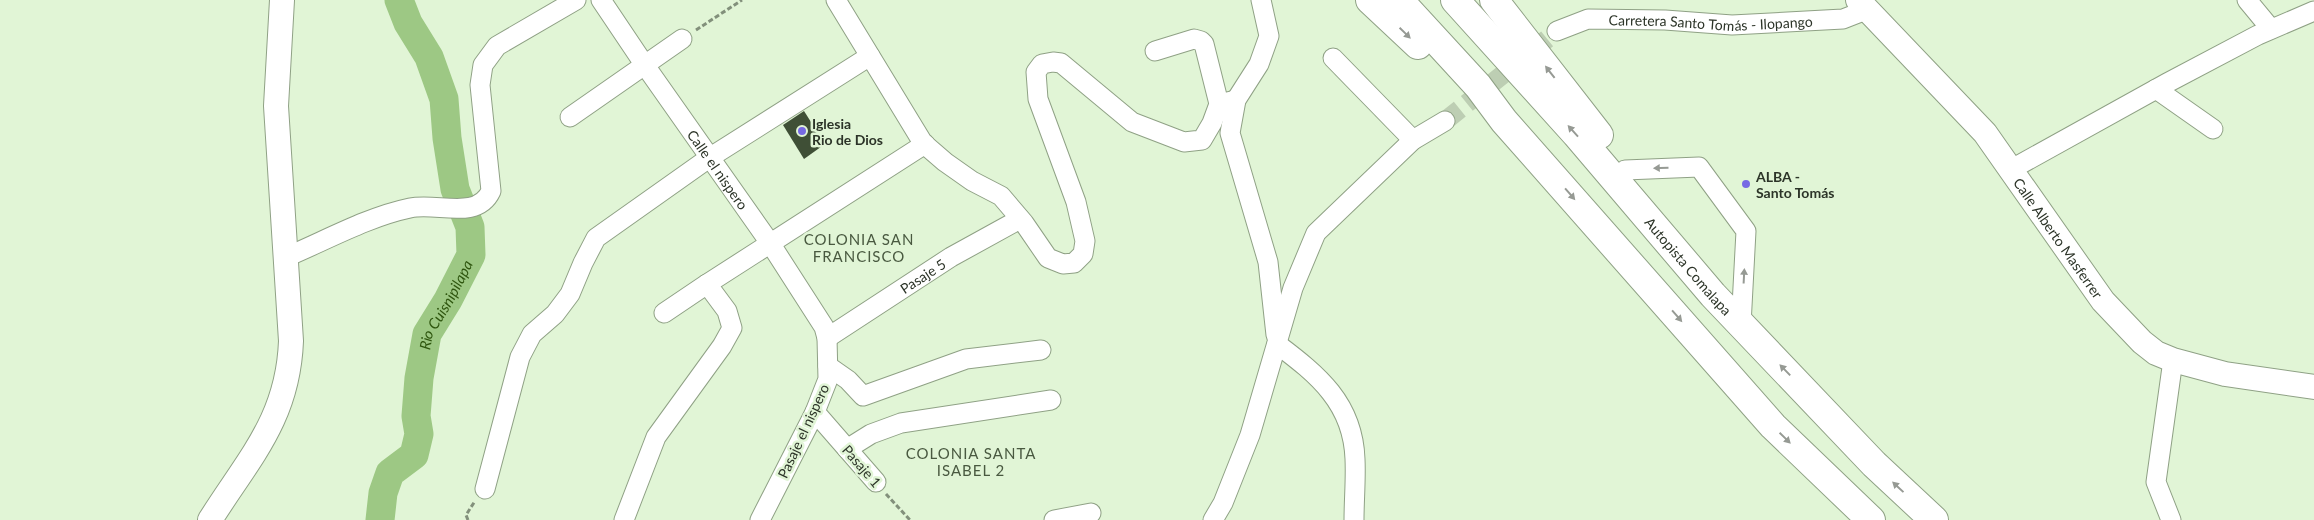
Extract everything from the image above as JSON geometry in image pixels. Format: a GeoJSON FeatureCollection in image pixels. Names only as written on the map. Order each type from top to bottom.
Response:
{"type":"FeatureCollection","features":[{"type":"Feature","properties":{"kind":"highway"},"geometry":{"type":"LineString","coordinates":[[1370,0],[1466,93],[1504,121]]}},
{"type":"Feature","properties":{"kind":"highway"},"geometry":{"type":"LineString","coordinates":[[1399,0],[1478,86],[1504,121],[1773,426],[1871,520]]}},
{"type":"Feature","properties":{"kind":"highway","name":"Autopista Comalapa"},"geometry":{"type":"LineString","coordinates":[[1454,0],[1576,134],[1713,295],[1874,464],[1934,520]]}},
{"type":"Feature","properties":{"kind":"highway"},"geometry":{"type":"LineString","coordinates":[[1494,0],[1625,170],[1713,295]]}},
{"type":"Feature","properties":{"kind":"main road"},"geometry":{"type":"LineString","coordinates":[[210,520],[248,465],[277,412],[289,370],[291,341],[284,258],[276,106],[282,0]]}},
{"type":"Feature","properties":{"kind":"main road","name":"Calle Alberto Masferrer"},"geometry":{"type":"LineString","coordinates":[[1862,5],[1984,132],[2103,301],[2121,321],[2156,353],[2173,360],[2225,374],[2314,387]]}},
{"type":"Feature","properties":{"kind":"street"},"geometry":{"type":"LineString","coordinates":[[284,258],[370,221],[412,207],[472,208],[487,201],[491,190],[480,86],[483,64],[496,46],[576,0]]}},
{"type":"Feature","properties":{"kind":"street"},"geometry":{"type":"LineString","coordinates":[[836,0],[925,144],[952,167],[1001,196],[1048,258],[1063,264],[1074,263],[1083,254],[1085,241],[1076,202],[1038,99],[1036,72],[1042,64],[1061,63],[1132,122],[1184,142],[1202,140],[1212,123],[1259,64],[1269,36],[1261,0]]}},
{"type":"Feature","properties":{"kind":"street"},"geometry":{"type":"LineString","coordinates":[[2247,0],[2253,10],[2271,29]]}},
{"type":"Feature","properties":{"kind":"street","name":"Calle el nispero"},"geometry":{"type":"LineString","coordinates":[[603,1],[644,64],[770,243],[815,311],[824,327],[827,338]]}},
{"type":"Feature","properties":{"kind":"street","name":"Carretera Santo Tomás - Ilopango"},"geometry":{"type":"LineString","coordinates":[[1557,31],[1588,19],[1665,20],[1732,25],[1843,19],[1862,5]]}},
{"type":"Feature","properties":{"kind":"street"},"geometry":{"type":"LineString","coordinates":[[2010,170],[2156,89],[2271,29],[2314,11]]}},
{"type":"Feature","properties":{"kind":"street"},"geometry":{"type":"LineString","coordinates":[[570,117],[682,39]]}},
{"type":"Feature","properties":{"kind":"street"},"geometry":{"type":"LineString","coordinates":[[1155,51],[1194,39],[1204,44],[1228,102],[1230,133],[1268,262],[1277,344],[1327,386],[1342,407],[1350,429],[1355,458],[1354,520]]}},
{"type":"Feature","properties":{"kind":"street"},"geometry":{"type":"LineString","coordinates":[[484,489],[520,357],[532,334],[555,314],[570,294],[596,238],[709,158],[870,56]]}},
{"type":"Feature","properties":{"kind":"street"},"geometry":{"type":"LineString","coordinates":[[1333,58],[1413,140]]}},
{"type":"Feature","properties":{"kind":"street"},"geometry":{"type":"LineString","coordinates":[[2156,89],[2213,130]]}},
{"type":"Feature","properties":{"kind":"street"},"geometry":{"type":"LineString","coordinates":[[1213,520],[1223,503],[1250,435],[1293,288],[1316,233],[1413,140],[1445,121]]}},
{"type":"Feature","properties":{"kind":"street"},"geometry":{"type":"LineString","coordinates":[[664,313],[706,284],[925,144]]}},
{"type":"Feature","properties":{"kind":"street"},"geometry":{"type":"LineString","coordinates":[[1625,170],[1699,167],[1746,231],[1741,325]]}},
{"type":"Feature","properties":{"kind":"street","name":"Pasaje 5"},"geometry":{"type":"LineString","coordinates":[[827,338],[951,257],[1020,219]]}},
{"type":"Feature","properties":{"kind":"street"},"geometry":{"type":"LineString","coordinates":[[624,520],[656,437],[722,346],[732,328],[727,310],[706,284]]}},
{"type":"Feature","properties":{"kind":"street","name":"Pasaje el nispero"},"geometry":{"type":"LineString","coordinates":[[760,520],[815,412],[828,378],[827,338]]}},
{"type":"Feature","properties":{"kind":"street"},"geometry":{"type":"LineString","coordinates":[[828,366],[848,380],[863,396],[966,359],[1041,350]]}},
{"type":"Feature","properties":{"kind":"street"},"geometry":{"type":"LineString","coordinates":[[2171,520],[2156,482],[2173,360]]}},
{"type":"Feature","properties":{"kind":"street"},"geometry":{"type":"LineString","coordinates":[[847,449],[872,434],[901,423],[1050,400]]}},
{"type":"Feature","properties":{"kind":"street","name":"Pasaje 1"},"geometry":{"type":"LineString","coordinates":[[815,412],[876,482]]}},
{"type":"Feature","properties":{"kind":"street"},"geometry":{"type":"LineString","coordinates":[[1054,520],[1091,513]]}},
{"type":"Feature","properties":{"kind":"path"},"geometry":{"type":"LineString","coordinates":[[682,39],[742,0]]}},
{"type":"Feature","properties":{"kind":"path","name":"Pasaje 1"},"geometry":{"type":"LineString","coordinates":[[876,482],[910,520]]}},
{"type":"Feature","properties":{"kind":"building","name":"Iglesia Rio de Dios"},"geometry":{"type":"Polygon","coordinates":[[[804,111],[825,144],[804,159],[783,125],[804,111]]]}},
{"type":"Feature","properties":{"kind":"waterway","name":"Rio Cuisnipilapa"},"geometry":{"type":"LineString","coordinates":[[380,520],[383,493],[390,473],[414,455],[419,434],[416,416],[419,378],[427,334],[448,300],[471,255],[470,227],[455,189],[447,138],[444,99],[429,57],[408,23],[399,0]]}},
{"type":"Feature","properties":{"kind":"tunnel"},"geometry":{"type":"LineString","coordinates":[[1445,121],[1557,31]]}},
{"type":"Feature","properties":{"kind":"place","name":"Iglesia Rio de Dios"},"geometry":{"type":"Point","coordinates":[802,131]}},
{"type":"Feature","properties":{"kind":"place","name":"ALBA - Santo Tomás"},"geometry":{"type":"Point","coordinates":[1746,184]}},
{"type":"Feature","properties":{"kind":"district","name":"COLONIA SAN FRANCISCO"},"geometry":{"type":"Point","coordinates":[859,248]}},
{"type":"Feature","properties":{"kind":"district","name":"COLONIA SANTA ISABEL 2"},"geometry":{"type":"Point","coordinates":[971,462]}}]}
